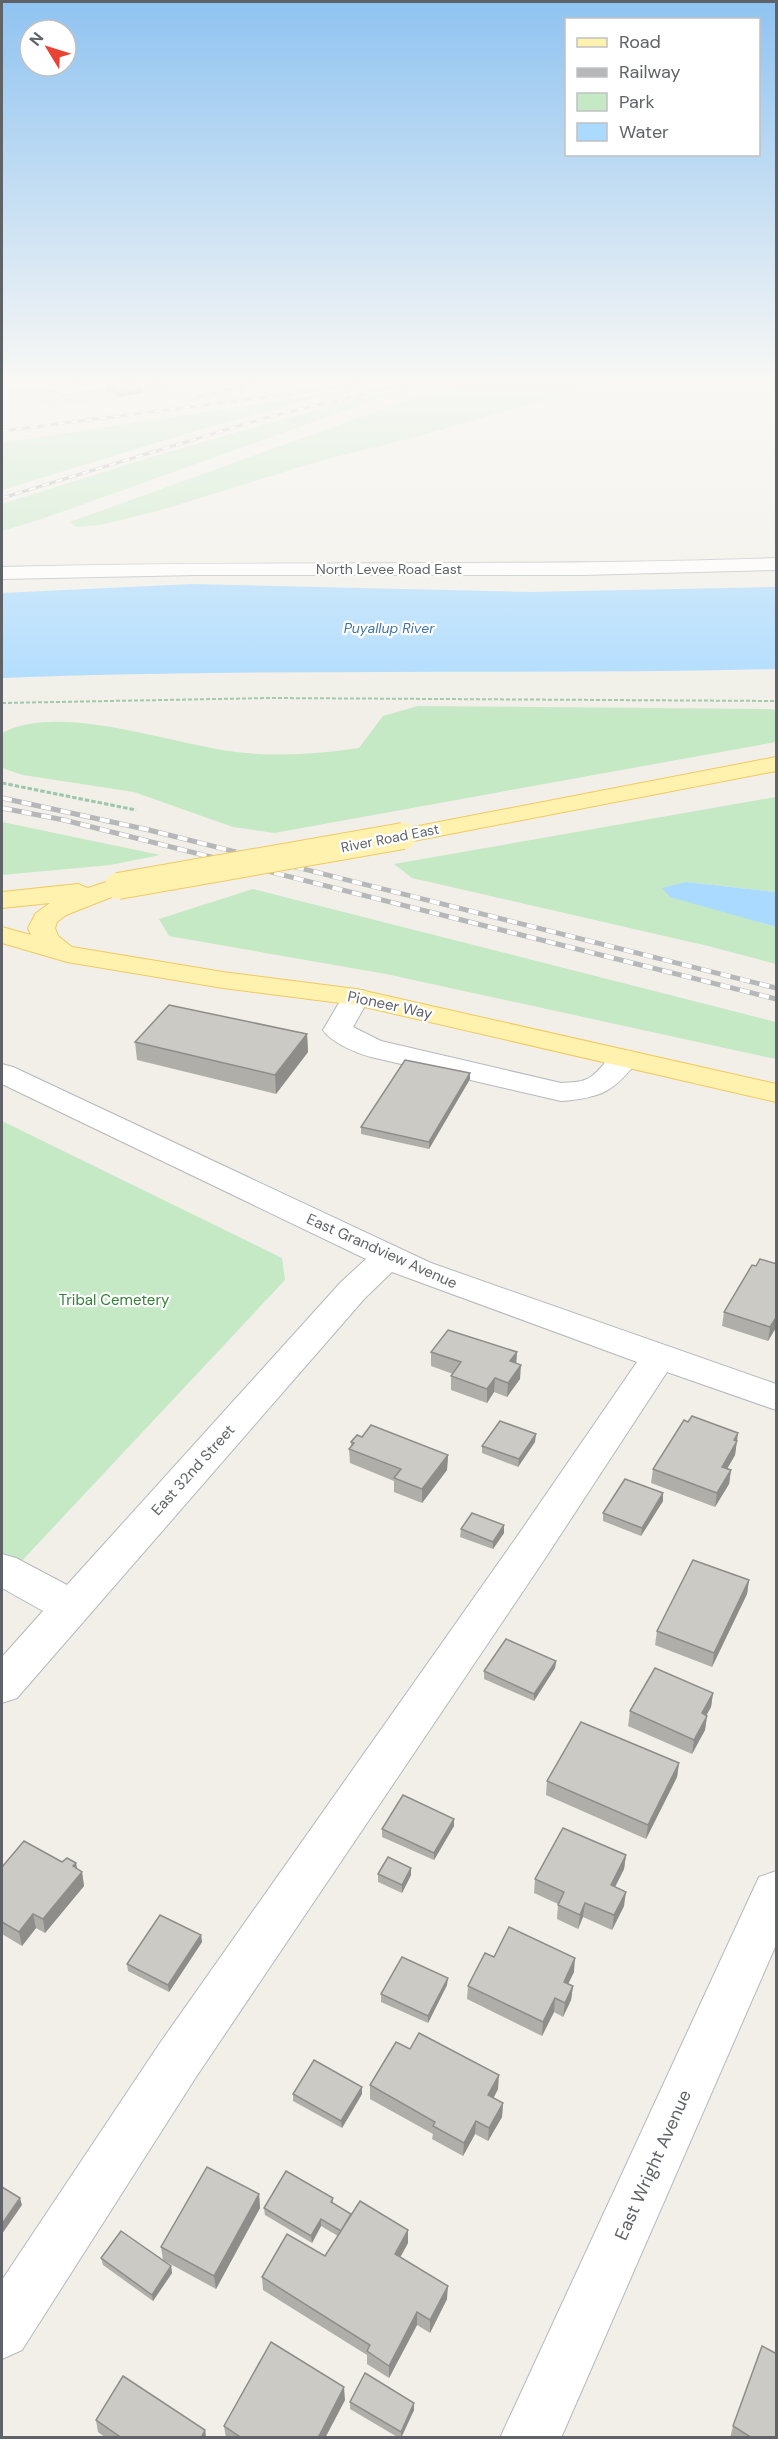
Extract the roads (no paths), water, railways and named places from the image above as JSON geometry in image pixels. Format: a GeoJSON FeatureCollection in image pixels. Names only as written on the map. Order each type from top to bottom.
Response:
{"type":"FeatureCollection","features":[{"type":"Feature","properties":{"kind":"main road","name":"River Road East"},"geometry":{"type":"LineString","coordinates":[[2,900],[118,886],[403,836],[777,764]]}},
{"type":"Feature","properties":{"kind":"main road"},"geometry":{"type":"LineString","coordinates":[[63,953],[44,939],[40,931],[42,921],[52,912],[72,902],[118,886]]}},
{"type":"Feature","properties":{"kind":"main road","name":"Pioneer Way"},"geometry":{"type":"LineString","coordinates":[[2,935],[63,953],[223,980],[356,997],[777,1093]]}},
{"type":"Feature","properties":{"kind":"main road"},"geometry":{"type":"LineString","coordinates":[[2,945],[63,953]]}},
{"type":"Feature","properties":{"kind":"street","name":"North Levee Road East"},"geometry":{"type":"LineString","coordinates":[[2,573],[168,569],[619,569],[777,564]]}},
{"type":"Feature","properties":{"kind":"street"},"geometry":{"type":"LineString","coordinates":[[356,997],[337,1030],[371,1048],[561,1092],[583,1091],[601,1085],[624,1058]]}},
{"type":"Feature","properties":{"kind":"street","name":"East Grandview Avenue"},"geometry":{"type":"LineString","coordinates":[[2,1073],[427,1274],[777,1397]]}},
{"type":"Feature","properties":{"kind":"street","name":"East 32nd Street"},"geometry":{"type":"LineString","coordinates":[[2,1686],[353,1290],[388,1257]]}},
{"type":"Feature","properties":{"kind":"street"},"geometry":{"type":"LineString","coordinates":[[2,2330],[178,2061],[524,1559],[659,1356]]}},
{"type":"Feature","properties":{"kind":"street"},"geometry":{"type":"LineString","coordinates":[[2,1569],[71,1606]]}},
{"type":"Feature","properties":{"kind":"street","name":"East Wright Avenue"},"geometry":{"type":"LineString","coordinates":[[530,2438],[777,1892]]}},
{"type":"Feature","properties":{"kind":"water","name":"Puyallup River"},"geometry":{"type":"Polygon","coordinates":[[[192,584],[530,592],[776,587],[776,669],[196,673],[2,678],[2,593],[192,584]]]}},
{"type":"Feature","properties":{"kind":"water"},"geometry":{"type":"Polygon","coordinates":[[[686,882],[776,892],[776,927],[670,897],[662,888],[686,882]]]}},
{"type":"Feature","properties":{"kind":"railway"},"geometry":{"type":"LineString","coordinates":[[2,498],[22,492]]}},
{"type":"Feature","properties":{"kind":"railway"},"geometry":{"type":"LineString","coordinates":[[2,798],[149,830],[776,988]]}},
{"type":"Feature","properties":{"kind":"railway"},"geometry":{"type":"LineString","coordinates":[[2,808],[64,820],[776,999]]}},
{"type":"Feature","properties":{"kind":"park label","name":"Tribal Cemetery"},"geometry":{"type":"Point","coordinates":[114,1300]}}]}
